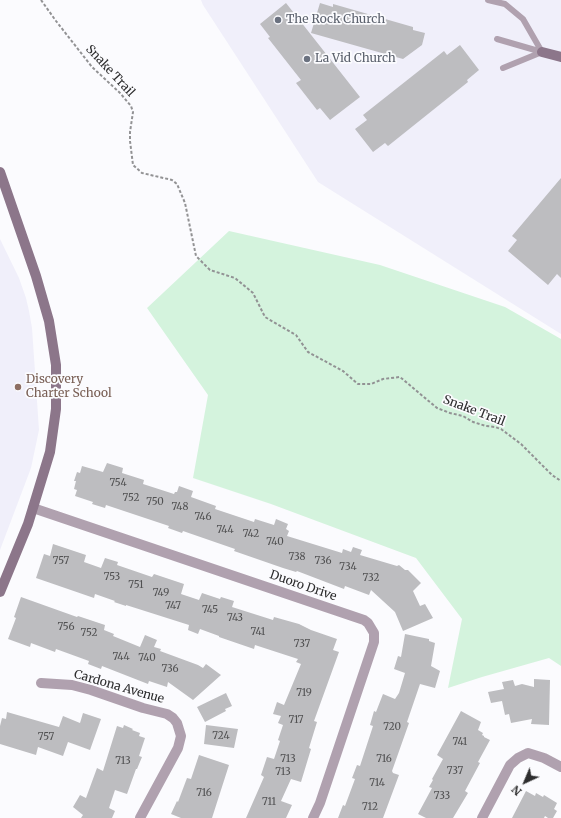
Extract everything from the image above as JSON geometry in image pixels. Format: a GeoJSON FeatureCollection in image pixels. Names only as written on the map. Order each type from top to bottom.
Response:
{"type":"FeatureCollection","features":[{"type":"Feature","properties":{"kind":"street"},"geometry":{"type":"LineString","coordinates":[[542,52],[561,57]]}},
{"type":"Feature","properties":{"kind":"street"},"geometry":{"type":"LineString","coordinates":[[0,172],[36,276],[49,322],[56,365],[56,409],[50,452],[33,508],[0,592]]}},
{"type":"Feature","properties":{"kind":"street","name":"Duoro Drive"},"geometry":{"type":"LineString","coordinates":[[33,508],[364,620],[368,623],[374,632],[374,642],[320,803],[313,818]]}},
{"type":"Feature","properties":{"kind":"street","name":"Cardona Avenue"},"geometry":{"type":"LineString","coordinates":[[41,683],[72,685],[91,690],[143,708],[168,714],[177,723],[181,736],[178,748],[140,818]]}},
{"type":"Feature","properties":{"kind":"street"},"geometry":{"type":"LineString","coordinates":[[482,818],[510,765],[518,758],[528,753],[544,758],[561,767]]}},
{"type":"Feature","properties":{"kind":"lane"},"geometry":{"type":"LineString","coordinates":[[488,0],[505,4],[522,19],[542,52]]}},
{"type":"Feature","properties":{"kind":"lane"},"geometry":{"type":"LineString","coordinates":[[497,39],[542,52]]}},
{"type":"Feature","properties":{"kind":"lane"},"geometry":{"type":"LineString","coordinates":[[503,68],[542,52]]}},
{"type":"Feature","properties":{"kind":"path","name":"Snake Trail"},"geometry":{"type":"LineString","coordinates":[[41,0],[56,22],[92,67],[120,93],[131,106],[133,112],[130,141],[133,165],[142,173],[172,180],[177,184],[185,203],[196,256],[210,270],[235,278],[253,293],[265,317],[296,335],[308,352],[343,371],[358,384],[371,384],[383,379],[400,377],[437,408],[463,416],[486,426],[501,429],[521,444],[547,471],[561,481]]}},
{"type":"Feature","properties":{"kind":"shaded area"},"geometry":{"type":"Polygon","coordinates":[[[201,0],[561,0],[561,334],[318,182],[201,0]]]}},
{"type":"Feature","properties":{"kind":"shaded area","name":"Discovery Charter School"},"geometry":{"type":"Polygon","coordinates":[[[0,239],[19,278],[29,311],[32,328],[39,430],[31,468],[0,550],[0,239]]]}},
{"type":"Feature","properties":{"kind":"green space"},"geometry":{"type":"Polygon","coordinates":[[[229,231],[380,265],[505,307],[561,339],[561,666],[549,658],[448,688],[462,619],[416,558],[271,504],[193,478],[208,395],[147,308],[229,231]]]}},
{"type":"Feature","properties":{"kind":"building","name":"La Vid Church"},"geometry":{"type":"Polygon","coordinates":[[[286,3],[360,97],[330,120],[320,108],[317,110],[296,83],[301,80],[268,38],[270,37],[260,24],[286,3]]]}},
{"type":"Feature","properties":{"kind":"building"},"geometry":{"type":"Polygon","coordinates":[[[320,3],[333,7],[333,4],[413,27],[413,30],[425,33],[422,45],[403,59],[311,33],[320,3]]]}},
{"type":"Feature","properties":{"kind":"building"},"geometry":{"type":"Polygon","coordinates":[[[460,45],[479,70],[467,80],[468,82],[388,146],[385,143],[373,152],[355,129],[367,120],[363,115],[444,51],[447,55],[460,45]]]}},
{"type":"Feature","properties":{"kind":"building"},"geometry":{"type":"Polygon","coordinates":[[[561,178],[561,278],[557,274],[548,285],[508,251],[517,240],[512,236],[561,178]]]}},
{"type":"Feature","properties":{"kind":"building"},"geometry":{"type":"Polygon","coordinates":[[[107,463],[123,468],[122,473],[144,480],[143,484],[174,494],[177,492],[179,486],[193,491],[191,497],[216,506],[215,509],[254,522],[255,519],[274,525],[276,519],[288,524],[286,529],[289,531],[287,536],[342,553],[343,549],[351,552],[353,547],[362,550],[360,555],[397,566],[399,565],[405,570],[408,570],[421,583],[413,591],[420,606],[425,604],[433,618],[403,631],[395,612],[371,590],[369,595],[345,586],[344,589],[297,571],[283,568],[234,551],[235,549],[183,531],[182,533],[168,528],[169,526],[106,505],[105,508],[92,504],[93,502],[75,496],[77,490],[74,489],[76,481],[74,481],[77,472],[80,473],[82,466],[103,472],[107,463]]]}},
{"type":"Feature","properties":{"kind":"building"},"geometry":{"type":"Polygon","coordinates":[[[53,544],[86,555],[84,562],[101,568],[105,558],[118,562],[117,565],[152,577],[154,574],[184,584],[181,594],[199,600],[202,593],[220,599],[221,597],[234,601],[232,607],[273,620],[274,617],[299,624],[337,639],[333,650],[339,652],[314,721],[317,722],[301,782],[291,779],[281,801],[292,805],[286,818],[246,818],[264,777],[261,775],[267,757],[274,759],[280,741],[278,740],[283,725],[278,723],[281,716],[273,714],[277,702],[284,705],[301,664],[296,662],[298,659],[255,645],[254,649],[200,629],[198,634],[188,630],[189,625],[126,606],[95,594],[94,598],[36,578],[44,554],[50,556],[53,544]]]}},
{"type":"Feature","properties":{"kind":"building"},"geometry":{"type":"Polygon","coordinates":[[[21,597],[77,617],[78,616],[105,625],[104,630],[114,634],[113,636],[140,647],[145,635],[157,640],[154,647],[161,649],[160,651],[203,668],[206,664],[221,675],[193,700],[168,682],[167,687],[149,681],[148,684],[102,666],[101,669],[88,664],[89,661],[56,649],[55,652],[31,643],[30,647],[8,639],[16,618],[14,617],[21,597]]]}},
{"type":"Feature","properties":{"kind":"building"},"geometry":{"type":"Polygon","coordinates":[[[405,634],[429,639],[429,641],[435,643],[431,666],[440,671],[435,688],[420,684],[407,722],[409,723],[392,771],[393,773],[399,775],[383,818],[338,818],[343,805],[345,806],[355,779],[352,778],[357,765],[360,766],[373,726],[370,725],[374,711],[376,712],[383,694],[395,699],[399,693],[405,673],[394,669],[398,656],[401,657],[405,634]]]}},
{"type":"Feature","properties":{"kind":"building"},"geometry":{"type":"Polygon","coordinates":[[[534,679],[550,680],[549,725],[531,724],[532,719],[511,723],[509,714],[505,715],[502,701],[491,703],[488,692],[504,689],[502,682],[513,680],[515,686],[522,684],[534,687],[534,679]]]}},
{"type":"Feature","properties":{"kind":"building"},"geometry":{"type":"Polygon","coordinates":[[[226,693],[232,706],[225,709],[226,711],[205,722],[197,707],[226,693]]]}},
{"type":"Feature","properties":{"kind":"building"},"geometry":{"type":"Polygon","coordinates":[[[461,711],[481,722],[478,730],[483,733],[482,735],[484,737],[490,740],[465,791],[468,793],[453,818],[426,818],[418,814],[432,788],[429,787],[433,780],[432,779],[443,759],[437,755],[461,711]]]}},
{"type":"Feature","properties":{"kind":"building"},"geometry":{"type":"Polygon","coordinates":[[[7,712],[59,727],[63,716],[80,723],[83,713],[101,719],[90,750],[68,742],[63,756],[38,747],[36,755],[0,744],[0,726],[2,718],[6,719],[7,712]]]}},
{"type":"Feature","properties":{"kind":"building"},"geometry":{"type":"Polygon","coordinates":[[[124,725],[140,733],[139,736],[145,738],[139,756],[142,757],[127,794],[115,790],[109,808],[115,811],[112,818],[81,818],[83,815],[73,807],[80,795],[86,798],[97,768],[103,771],[117,726],[123,728],[124,725]]]}},
{"type":"Feature","properties":{"kind":"building"},"geometry":{"type":"Polygon","coordinates":[[[206,725],[238,729],[234,748],[204,744],[206,725]]]}},
{"type":"Feature","properties":{"kind":"building"},"geometry":{"type":"Polygon","coordinates":[[[199,755],[229,765],[212,818],[181,818],[171,814],[177,801],[178,802],[187,778],[191,779],[199,755]]]}},
{"type":"Feature","properties":{"kind":"building"},"geometry":{"type":"Polygon","coordinates":[[[526,791],[535,796],[536,793],[543,797],[544,795],[557,803],[554,809],[557,811],[553,818],[548,818],[545,816],[544,818],[512,818],[526,791]]]}},
{"type":"Feature","properties":{"kind":"place","name":"The Rock Church"},"geometry":{"type":"Point","coordinates":[278,20]}},
{"type":"Feature","properties":{"kind":"place","name":"La Vid Church"},"geometry":{"type":"Point","coordinates":[307,59]}},
{"type":"Feature","properties":{"kind":"place","name":"Discovery Charter School"},"geometry":{"type":"Point","coordinates":[18,387]}}]}
